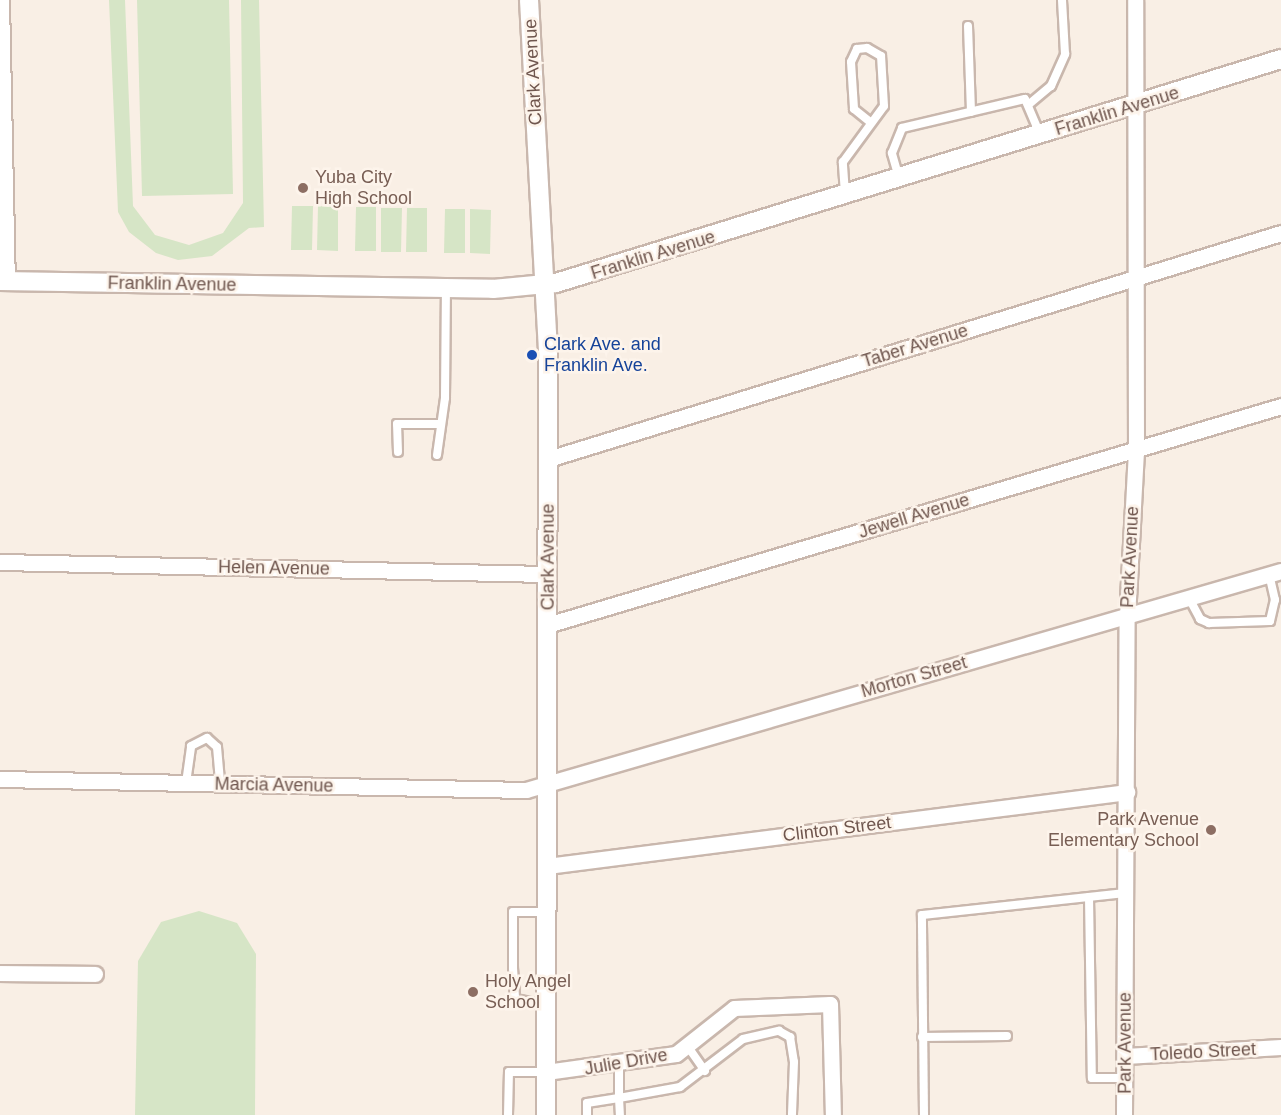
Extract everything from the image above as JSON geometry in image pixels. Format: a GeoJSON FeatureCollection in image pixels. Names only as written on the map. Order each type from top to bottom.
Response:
{"type":"FeatureCollection","features":[{"type":"Feature","properties":{"kind":"street"},"geometry":{"type":"LineString","coordinates":[[1,0],[3,281]]}},
{"type":"Feature","properties":{"kind":"street","name":"Clark Avenue"},"geometry":{"type":"LineString","coordinates":[[529,0],[545,285],[548,459],[546,1115]]}},
{"type":"Feature","properties":{"kind":"street","name":"Park Avenue"},"geometry":{"type":"LineString","coordinates":[[1124,1115],[1127,617],[1136,450],[1138,277],[1135,0]]}},
{"type":"Feature","properties":{"kind":"street","name":"Franklin Avenue"},"geometry":{"type":"LineString","coordinates":[[3,281],[446,288],[545,285],[899,179],[1281,59]]}},
{"type":"Feature","properties":{"kind":"street","name":"Taber Avenue"},"geometry":{"type":"LineString","coordinates":[[548,459],[1281,233]]}},
{"type":"Feature","properties":{"kind":"street","name":"Jewell Avenue"},"geometry":{"type":"LineString","coordinates":[[548,625],[1281,406]]}},
{"type":"Feature","properties":{"kind":"street","name":"Helen Avenue"},"geometry":{"type":"LineString","coordinates":[[0,562],[548,574]]}},
{"type":"Feature","properties":{"kind":"street","name":"Morton Street"},"geometry":{"type":"LineString","coordinates":[[547,782],[1275,573]]}},
{"type":"Feature","properties":{"kind":"street","name":"Marcia Avenue"},"geometry":{"type":"LineString","coordinates":[[0,779],[521,791],[547,782]]}},
{"type":"Feature","properties":{"kind":"street","name":"Clinton Street"},"geometry":{"type":"LineString","coordinates":[[547,866],[1126,792]]}},
{"type":"Feature","properties":{"kind":"street"},"geometry":{"type":"LineString","coordinates":[[0,973],[95,974]]}},
{"type":"Feature","properties":{"kind":"street","name":"Julie Drive"},"geometry":{"type":"LineString","coordinates":[[546,1072],[619,1065],[676,1054],[734,1008],[830,1004],[833,1115]]}},
{"type":"Feature","properties":{"kind":"street","name":"Toledo Street"},"geometry":{"type":"LineString","coordinates":[[1125,1056],[1281,1047]]}},
{"type":"Feature","properties":{"kind":"lane"},"geometry":{"type":"LineString","coordinates":[[1028,105],[1051,86],[1065,54],[1062,0]]}},
{"type":"Feature","properties":{"kind":"lane"},"geometry":{"type":"LineString","coordinates":[[968,26],[970,112]]}},
{"type":"Feature","properties":{"kind":"lane"},"geometry":{"type":"LineString","coordinates":[[845,195],[843,162],[870,122],[884,106],[881,56],[867,48],[857,49],[851,62],[854,109],[870,122]]}},
{"type":"Feature","properties":{"kind":"lane"},"geometry":{"type":"LineString","coordinates":[[899,179],[892,153],[902,128],[1025,99],[1041,135]]}},
{"type":"Feature","properties":{"kind":"lane"},"geometry":{"type":"LineString","coordinates":[[437,455],[438,424],[445,398],[446,288]]}},
{"type":"Feature","properties":{"kind":"lane"},"geometry":{"type":"LineString","coordinates":[[398,452],[397,424],[438,424]]}},
{"type":"Feature","properties":{"kind":"lane"},"geometry":{"type":"LineString","coordinates":[[1189,598],[1200,619],[1209,623],[1270,621],[1275,600],[1275,573]]}},
{"type":"Feature","properties":{"kind":"lane"},"geometry":{"type":"LineString","coordinates":[[186,783],[190,746],[207,738],[217,747],[220,784]]}},
{"type":"Feature","properties":{"kind":"lane"},"geometry":{"type":"LineString","coordinates":[[924,1115],[922,915],[1126,893]]}},
{"type":"Feature","properties":{"kind":"lane"},"geometry":{"type":"LineString","coordinates":[[1089,897],[1092,1078],[1124,1078]]}},
{"type":"Feature","properties":{"kind":"lane"},"geometry":{"type":"LineString","coordinates":[[546,1005],[515,999],[513,912],[547,912]]}},
{"type":"Feature","properties":{"kind":"lane"},"geometry":{"type":"LineString","coordinates":[[587,1115],[587,1103],[680,1086],[705,1071],[743,1039],[779,1031],[790,1037],[795,1062],[792,1115]]}},
{"type":"Feature","properties":{"kind":"lane"},"geometry":{"type":"LineString","coordinates":[[922,1037],[1007,1036]]}},
{"type":"Feature","properties":{"kind":"lane"},"geometry":{"type":"LineString","coordinates":[[686,1044],[705,1071]]}},
{"type":"Feature","properties":{"kind":"lane"},"geometry":{"type":"LineString","coordinates":[[619,1065],[620,1115]]}},
{"type":"Feature","properties":{"kind":"lane"},"geometry":{"type":"LineString","coordinates":[[508,1115],[509,1072],[546,1072]]}},
{"type":"Feature","properties":{"kind":"green space"},"geometry":{"type":"Polygon","coordinates":[[[109,0],[125,0],[133,206],[155,235],[189,245],[223,233],[243,203],[241,0],[259,0],[264,227],[249,228],[212,256],[178,260],[156,253],[129,232],[118,212],[109,0]]]}},
{"type":"Feature","properties":{"kind":"green space"},"geometry":{"type":"Polygon","coordinates":[[[137,0],[229,0],[233,194],[142,196],[137,0]]]}},
{"type":"Feature","properties":{"kind":"green space"},"geometry":{"type":"Polygon","coordinates":[[[292,206],[313,206],[312,250],[291,250],[292,206]]]}},
{"type":"Feature","properties":{"kind":"green space"},"geometry":{"type":"Polygon","coordinates":[[[318,206],[338,207],[338,251],[317,250],[318,206]]]}},
{"type":"Feature","properties":{"kind":"green space"},"geometry":{"type":"Polygon","coordinates":[[[356,207],[376,207],[376,251],[355,251],[356,207]]]}},
{"type":"Feature","properties":{"kind":"green space"},"geometry":{"type":"Polygon","coordinates":[[[381,208],[402,208],[401,252],[381,252],[381,208]]]}},
{"type":"Feature","properties":{"kind":"green space"},"geometry":{"type":"Polygon","coordinates":[[[407,208],[427,208],[427,252],[406,252],[407,208]]]}},
{"type":"Feature","properties":{"kind":"green space"},"geometry":{"type":"Polygon","coordinates":[[[445,209],[465,209],[465,253],[444,253],[445,209]]]}},
{"type":"Feature","properties":{"kind":"green space"},"geometry":{"type":"Polygon","coordinates":[[[470,209],[491,210],[490,254],[470,253],[470,209]]]}},
{"type":"Feature","properties":{"kind":"green space"},"geometry":{"type":"Polygon","coordinates":[[[199,911],[237,923],[256,954],[255,1115],[135,1115],[138,961],[161,922],[199,911]]]}},
{"type":"Feature","properties":{"kind":"place","name":"Yuba City High School"},"geometry":{"type":"Point","coordinates":[303,188]}},
{"type":"Feature","properties":{"kind":"place","name":"Clark Ave. and Franklin Ave."},"geometry":{"type":"Point","coordinates":[532,355]}},
{"type":"Feature","properties":{"kind":"place","name":"Park Avenue Elementary School"},"geometry":{"type":"Point","coordinates":[1211,830]}},
{"type":"Feature","properties":{"kind":"place","name":"Holy Angel School"},"geometry":{"type":"Point","coordinates":[473,992]}}]}
